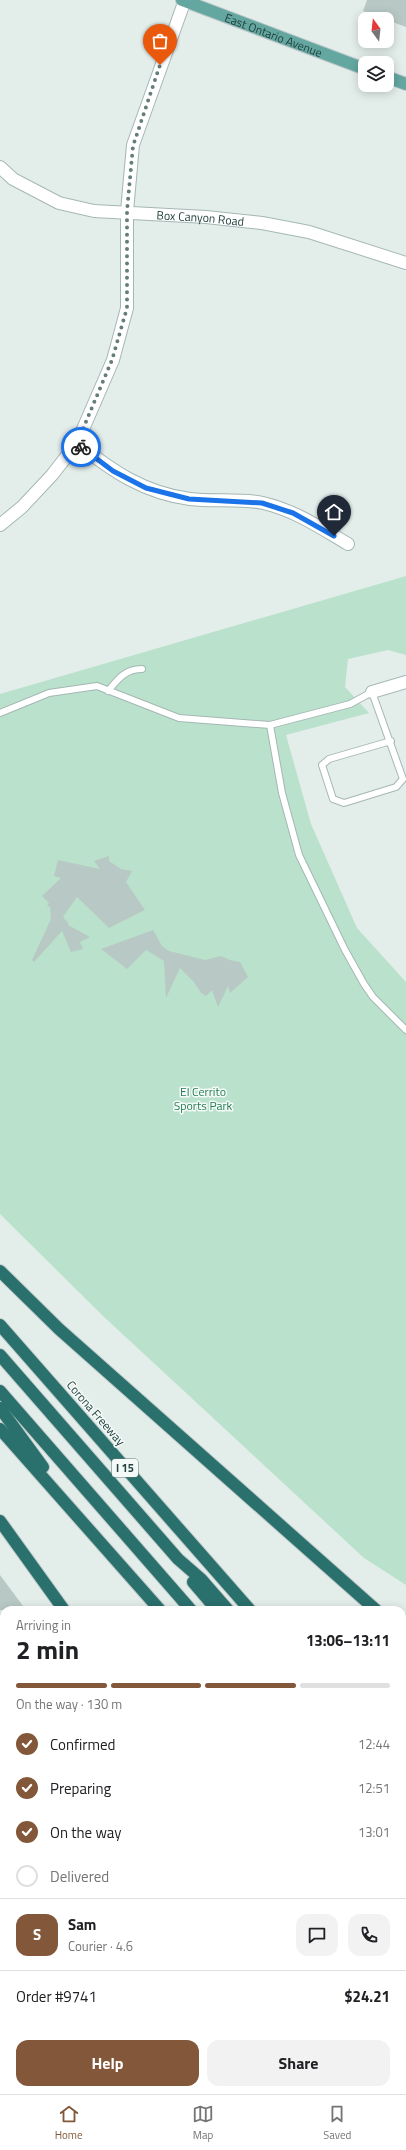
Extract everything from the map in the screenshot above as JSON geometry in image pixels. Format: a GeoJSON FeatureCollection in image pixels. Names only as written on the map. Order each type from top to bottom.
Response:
{"type":"FeatureCollection","features":[{"type":"Feature","properties":{"kind":"highway"},"geometry":{"type":"LineString","coordinates":[[0,1271],[59,1329],[371,1606]]}},
{"type":"Feature","properties":{"kind":"highway","name":"Corona Freeway"},"geometry":{"type":"LineString","coordinates":[[0,1325],[246,1606]]}},
{"type":"Feature","properties":{"kind":"highway"},"geometry":{"type":"LineString","coordinates":[[0,1355],[178,1559],[201,1579],[225,1606]]}},
{"type":"Feature","properties":{"kind":"highway"},"geometry":{"type":"LineString","coordinates":[[0,1392],[188,1606]]}},
{"type":"Feature","properties":{"kind":"highway"},"geometry":{"type":"LineString","coordinates":[[0,1408],[86,1526]]}},
{"type":"Feature","properties":{"kind":"highway"},"geometry":{"type":"LineString","coordinates":[[0,1429],[156,1606]]}},
{"type":"Feature","properties":{"kind":"highway"},"geometry":{"type":"LineString","coordinates":[[0,1521],[61,1606]]}},
{"type":"Feature","properties":{"kind":"highway"},"geometry":{"type":"LineString","coordinates":[[178,1559],[193,1583],[213,1606]]}},
{"type":"Feature","properties":{"kind":"main road","name":"East Ontario Avenue"},"geometry":{"type":"LineString","coordinates":[[183,0],[358,65]]}},
{"type":"Feature","properties":{"kind":"main road"},"geometry":{"type":"LineString","coordinates":[[394,80],[406,84]]}},
{"type":"Feature","properties":{"kind":"street"},"geometry":{"type":"LineString","coordinates":[[0,525],[22,507],[52,475],[77,443],[112,360],[127,308],[127,211],[133,146],[183,0]]}},
{"type":"Feature","properties":{"kind":"street","name":"Box Canyon Road"},"geometry":{"type":"LineString","coordinates":[[0,167],[13,179],[59,203],[94,210],[127,211],[262,223],[309,232],[406,263]]}},
{"type":"Feature","properties":{"kind":"street"},"geometry":{"type":"LineString","coordinates":[[77,443],[113,471],[146,488],[189,499],[262,503],[293,513],[348,544]]}},
{"type":"Feature","properties":{"kind":"street"},"geometry":{"type":"LineString","coordinates":[[372,692],[406,682]]}},
{"type":"Feature","properties":{"kind":"lane"},"geometry":{"type":"LineString","coordinates":[[108,691],[122,675],[132,669],[142,669]]}},
{"type":"Feature","properties":{"kind":"lane"},"geometry":{"type":"LineString","coordinates":[[0,713],[50,693],[97,686],[180,718],[270,725],[350,704],[372,692],[391,741],[403,779],[396,787],[344,803],[334,799],[322,766],[329,759],[391,741]]}},
{"type":"Feature","properties":{"kind":"lane"},"geometry":{"type":"LineString","coordinates":[[270,725],[282,794],[299,855],[345,950],[364,984],[373,997],[406,1030]]}},
{"type":"Feature","properties":{"kind":"green space","name":"El Cerrito Sports Park"},"geometry":{"type":"Polygon","coordinates":[[[406,576],[406,655],[388,650],[348,659],[345,687],[369,713],[286,735],[311,824],[357,928],[406,982],[406,1585],[364,1558],[103,1316],[0,1214],[0,694],[406,576]]]}},
{"type":"Feature","properties":{"kind":"building"},"geometry":{"type":"Polygon","coordinates":[[[367,0],[406,0],[406,27],[394,23],[394,12],[363,11],[367,0]]]}},
{"type":"Feature","properties":{"kind":"building"},"geometry":{"type":"Polygon","coordinates":[[[109,856],[109,861],[121,869],[132,871],[126,882],[145,910],[109,928],[77,897],[63,917],[69,924],[68,925],[90,937],[80,942],[83,949],[71,952],[62,931],[34,962],[32,960],[51,919],[50,907],[47,905],[49,903],[42,896],[61,878],[54,876],[58,860],[100,869],[94,861],[109,856]]]}},
{"type":"Feature","properties":{"kind":"building"},"geometry":{"type":"Polygon","coordinates":[[[153,930],[162,946],[169,951],[205,960],[221,956],[240,962],[248,977],[230,993],[228,986],[218,1007],[212,990],[206,996],[201,993],[194,982],[180,968],[166,998],[164,961],[146,950],[127,969],[101,949],[153,930]]]}},
{"type":"Feature","properties":{"kind":"building"},"geometry":{"type":"Polygon","coordinates":[[[0,1575],[23,1606],[0,1606],[0,1575]]]}},
{"type":"Feature","properties":{"kind":"way so far"},"geometry":{"type":"LineString","coordinates":[[81,447],[77,443],[112,360],[127,308],[127,211],[128,185],[133,146],[160,65]]}},
{"type":"Feature","properties":{"kind":"route"},"geometry":{"type":"LineString","coordinates":[[81,447],[113,471],[146,488],[189,499],[262,503],[293,513],[334,536]]}}]}
